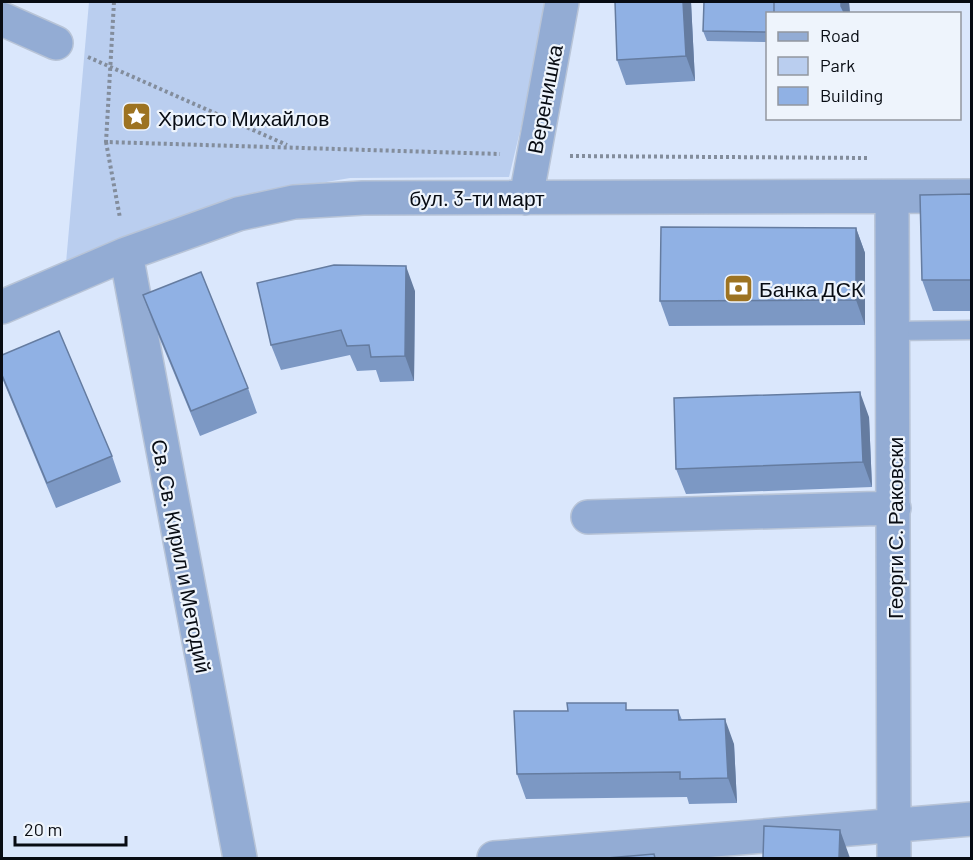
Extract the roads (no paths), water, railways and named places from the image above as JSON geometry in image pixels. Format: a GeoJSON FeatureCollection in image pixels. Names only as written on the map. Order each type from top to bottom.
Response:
{"type":"FeatureCollection","features":[{"type":"Feature","properties":{"kind":"street","name":"Веренишка"},"geometry":{"type":"LineString","coordinates":[[526,198],[562,2]]}},
{"type":"Feature","properties":{"kind":"street"},"geometry":{"type":"LineString","coordinates":[[2,19],[56,43]]}},
{"type":"Feature","properties":{"kind":"street","name":"бул. 3-ти март"},"geometry":{"type":"LineString","coordinates":[[2,307],[126,254],[238,214],[294,202],[363,198],[972,196]]}},
{"type":"Feature","properties":{"kind":"street","name":"Георги С. Раковски"},"geometry":{"type":"LineString","coordinates":[[892,197],[894,858]]}},
{"type":"Feature","properties":{"kind":"street","name":"Св. Св. Кирил и Методий"},"geometry":{"type":"LineString","coordinates":[[126,254],[240,858]]}},
{"type":"Feature","properties":{"kind":"street"},"geometry":{"type":"LineString","coordinates":[[588,517],[894,508]]}},
{"type":"Feature","properties":{"kind":"street"},"geometry":{"type":"LineString","coordinates":[[494,858],[972,819]]}},
{"type":"Feature","properties":{"kind":"lane"},"geometry":{"type":"LineString","coordinates":[[893,331],[972,330]]}},
{"type":"Feature","properties":{"kind":"place","name":"Христо Михайлов"},"geometry":{"type":"Point","coordinates":[137,117]}},
{"type":"Feature","properties":{"kind":"place","name":"Банка ДСК"},"geometry":{"type":"Point","coordinates":[738,288]}}]}
